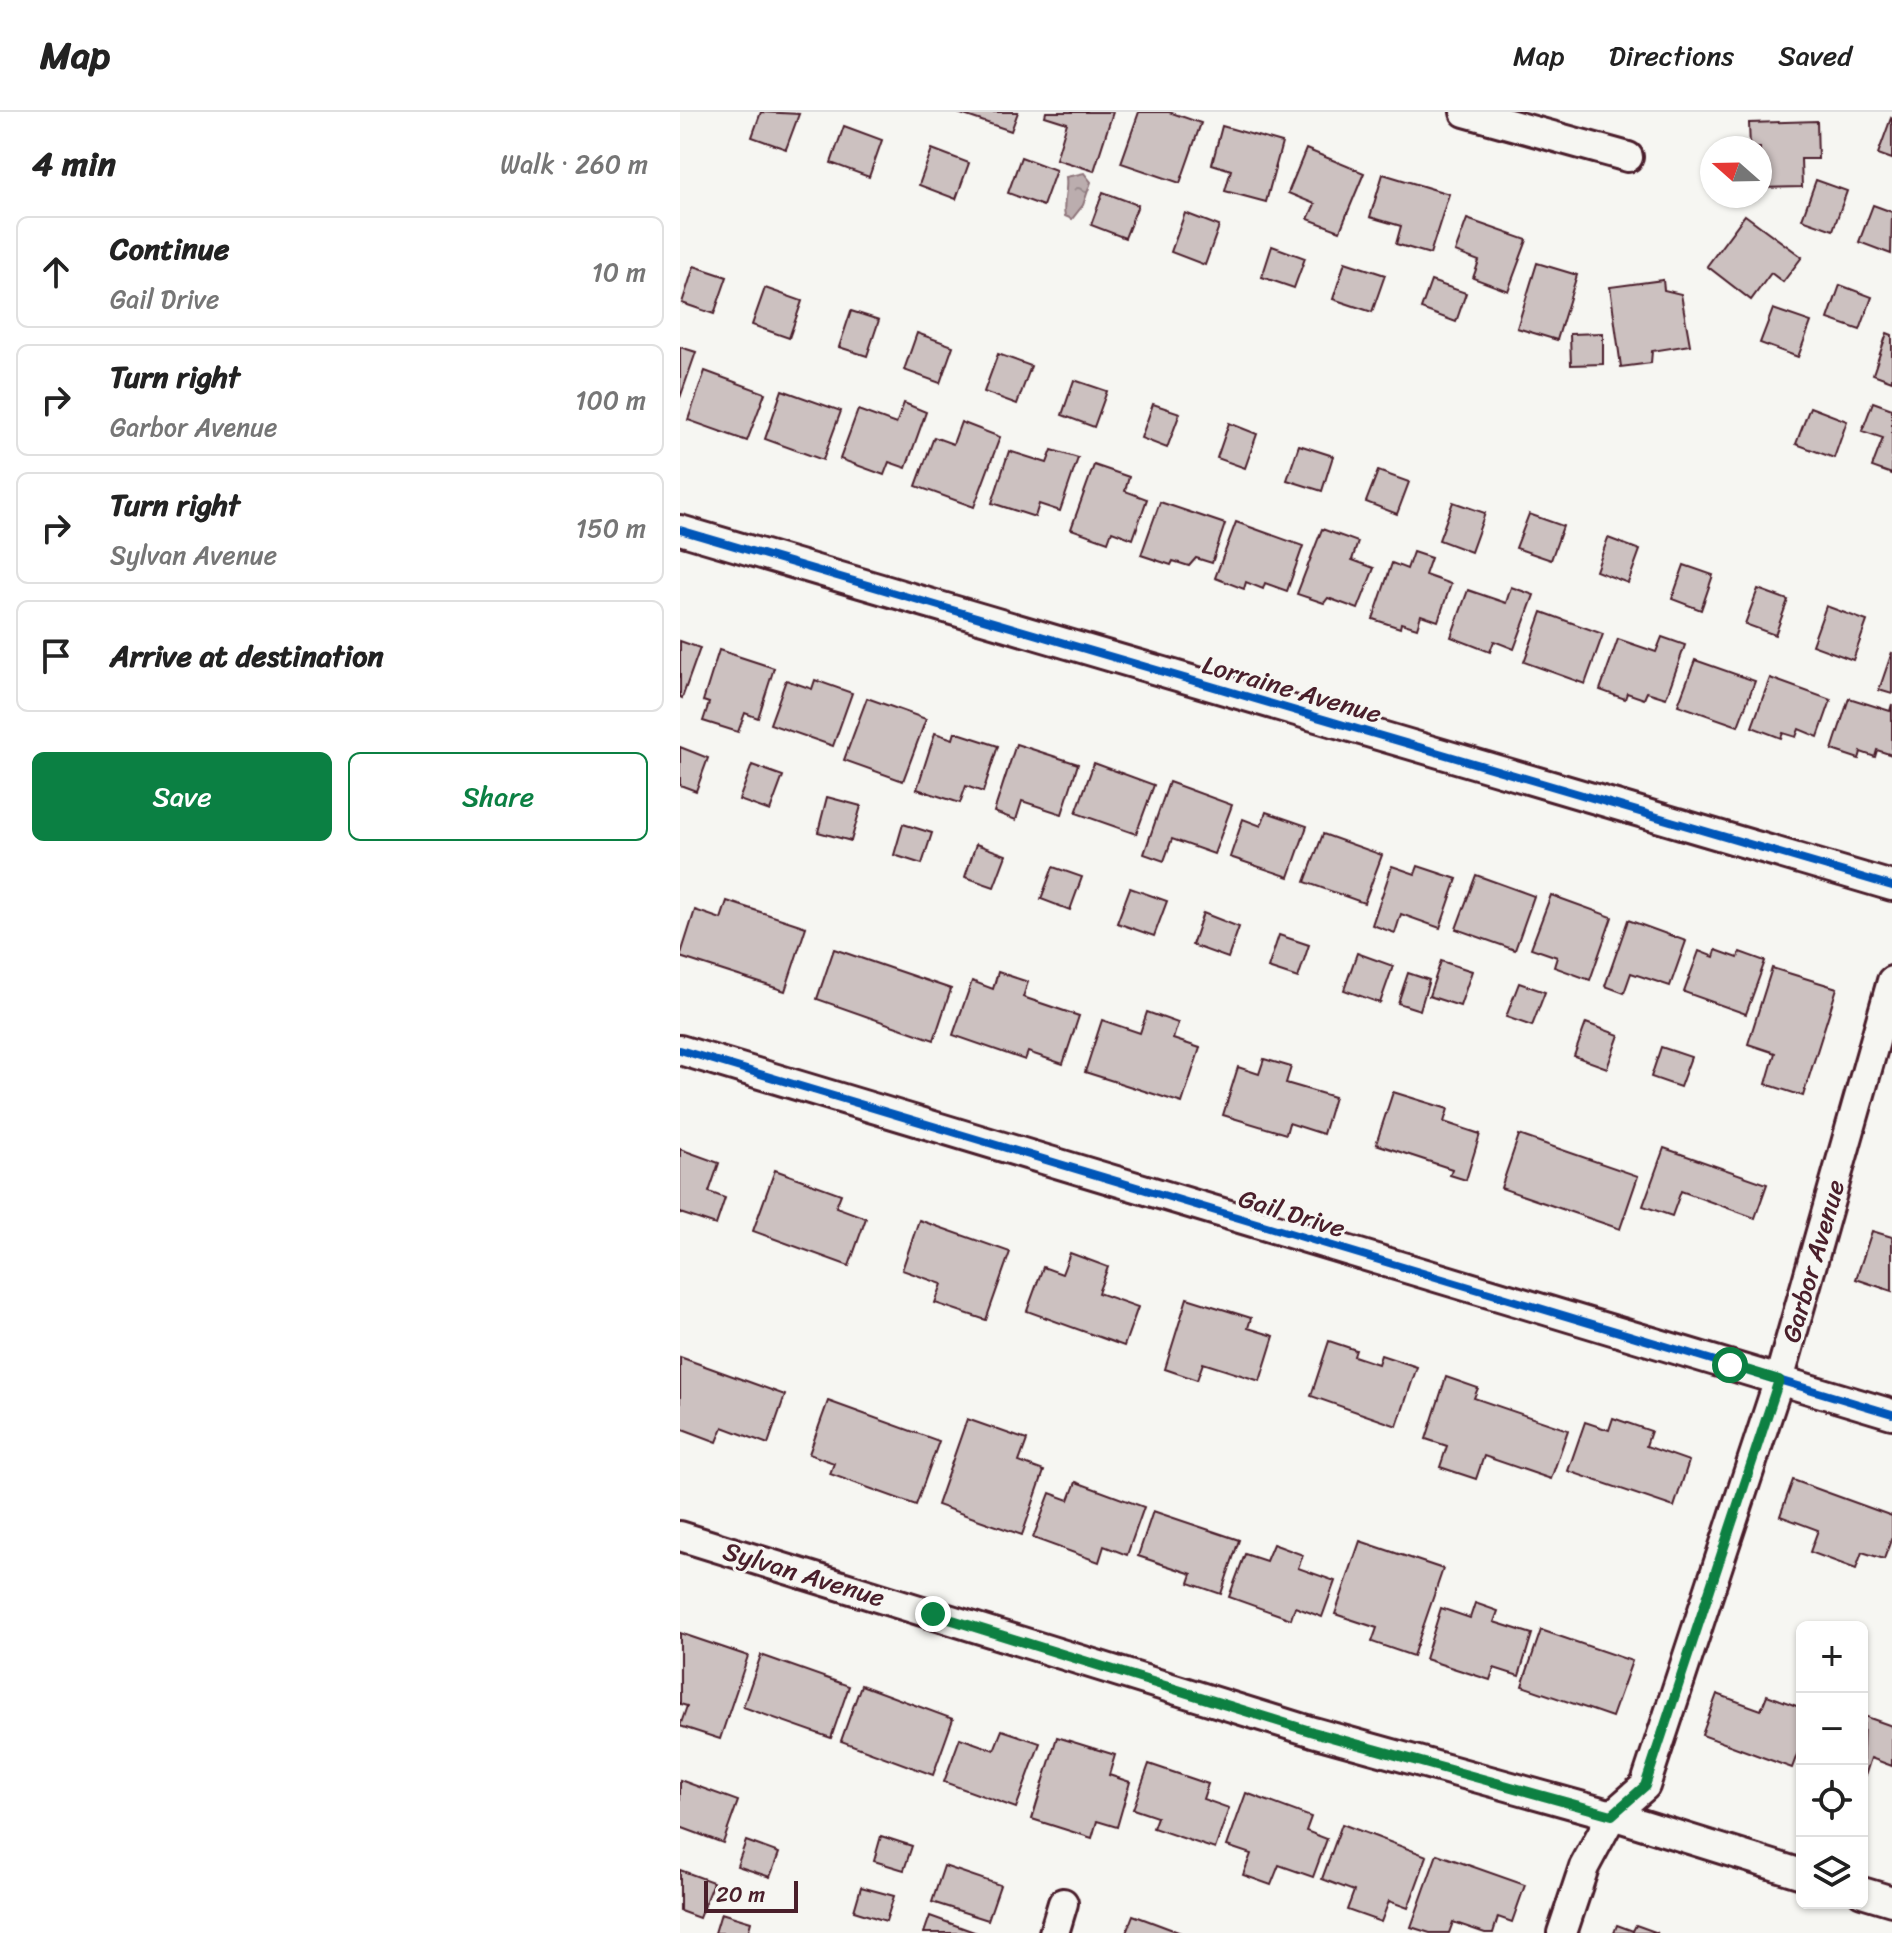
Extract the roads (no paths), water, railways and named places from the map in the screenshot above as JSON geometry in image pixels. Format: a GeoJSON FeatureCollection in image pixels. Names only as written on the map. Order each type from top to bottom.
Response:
{"type":"FeatureCollection","features":[{"type":"Feature","properties":{"kind":"street"},"geometry":{"type":"LineString","coordinates":[[1465,112],[1628,157]]}},
{"type":"Feature","properties":{"kind":"street","name":"Lorraine Avenue"},"geometry":{"type":"LineString","coordinates":[[680,530],[1892,886]]}},
{"type":"Feature","properties":{"kind":"street","name":"Garbor Avenue"},"geometry":{"type":"LineString","coordinates":[[1562,1933],[1584,1867],[1612,1815],[1645,1786],[1779,1380],[1892,981]]}},
{"type":"Feature","properties":{"kind":"street","name":"Gail Drive"},"geometry":{"type":"LineString","coordinates":[[680,1050],[1892,1414]]}},
{"type":"Feature","properties":{"kind":"street","name":"Sylvan Avenue"},"geometry":{"type":"LineString","coordinates":[[680,1536],[1313,1732],[1612,1815],[1796,1872]]}},
{"type":"Feature","properties":{"kind":"street"},"geometry":{"type":"LineString","coordinates":[[1868,1894],[1892,1901]]}},
{"type":"Feature","properties":{"kind":"street"},"geometry":{"type":"LineString","coordinates":[[1054,1933],[1063,1903]]}},
{"type":"Feature","properties":{"kind":"water"},"geometry":{"type":"Polygon","coordinates":[[[1084,173],[1091,182],[1083,205],[1072,219],[1065,216],[1064,211],[1066,177],[1084,173]]]}}]}
